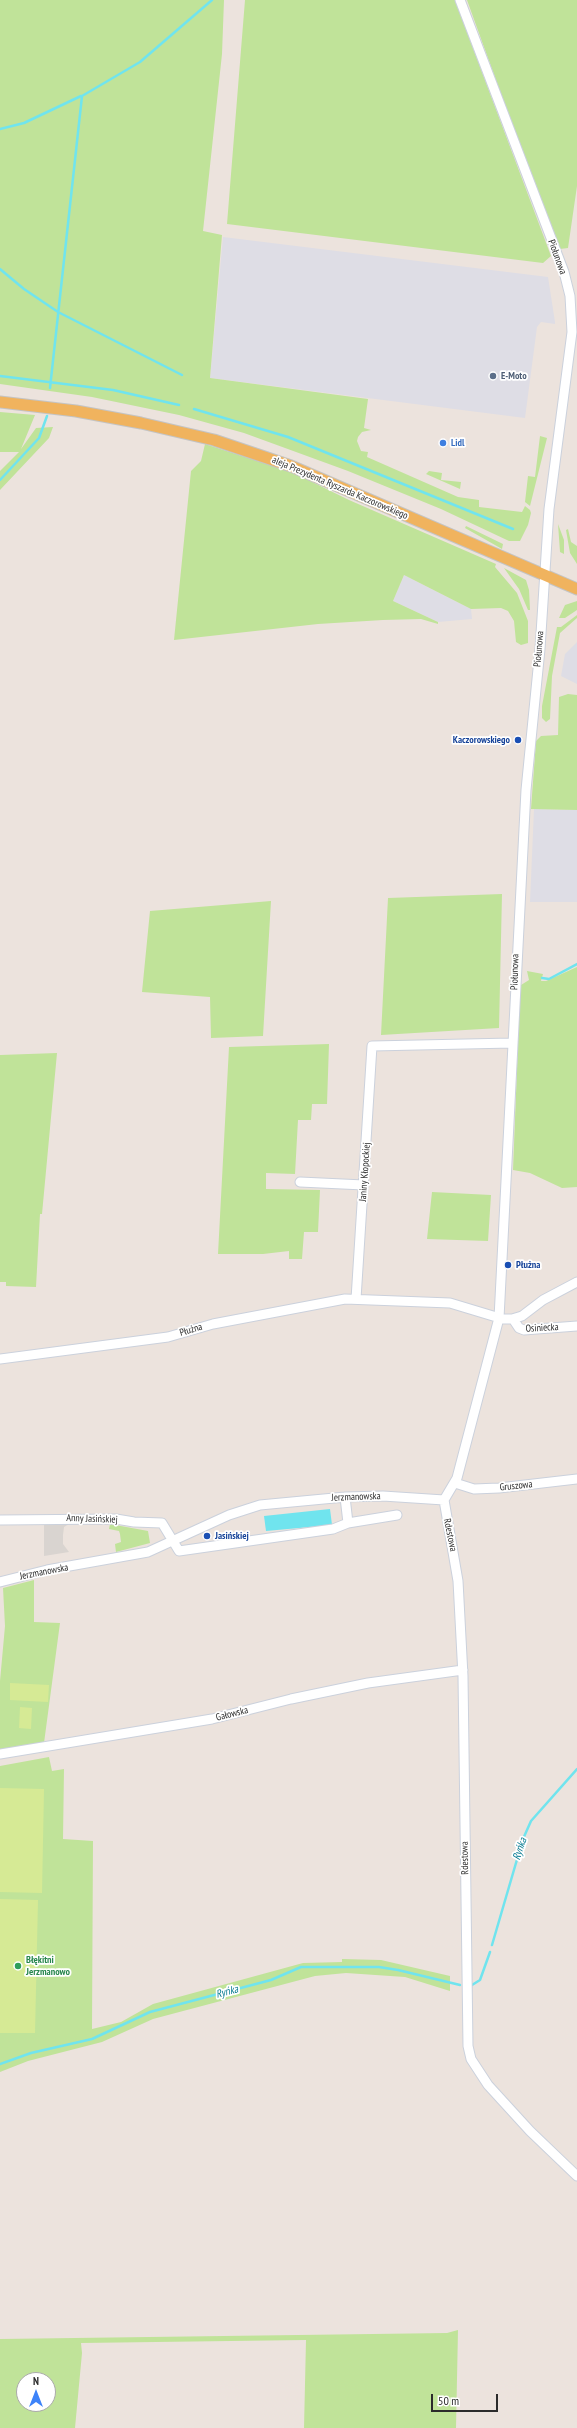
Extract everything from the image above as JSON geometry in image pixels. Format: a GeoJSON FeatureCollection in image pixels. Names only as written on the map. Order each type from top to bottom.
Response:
{"type":"FeatureCollection","features":[{"type":"Feature","properties":{"kind":"main road","name":"aleja Prezydenta Ryszarda Kaczorowskiego"},"geometry":{"type":"LineString","coordinates":[[0,402],[76,411],[141,423],[214,440],[291,466],[577,589]]}},
{"type":"Feature","properties":{"kind":"street","name":"Piołunowa"},"geometry":{"type":"LineString","coordinates":[[460,0],[564,272],[570,296],[572,314],[570,352],[549,509],[545,576],[526,790],[499,1318]]}},
{"type":"Feature","properties":{"kind":"street","name":"Janiny Kłopockiej"},"geometry":{"type":"LineString","coordinates":[[356,1299],[372,1046],[512,1043]]}},
{"type":"Feature","properties":{"kind":"street"},"geometry":{"type":"LineString","coordinates":[[300,1182],[364,1185]]}},
{"type":"Feature","properties":{"kind":"street"},"geometry":{"type":"LineString","coordinates":[[444,1500],[455,1483],[499,1318],[513,1319],[522,1316],[543,1300],[577,1282]]}},
{"type":"Feature","properties":{"kind":"street","name":"Płużna"},"geometry":{"type":"LineString","coordinates":[[0,1359],[168,1337],[213,1324],[331,1302],[356,1299],[450,1303],[499,1318]]}},
{"type":"Feature","properties":{"kind":"street","name":"Osiniecka"},"geometry":{"type":"LineString","coordinates":[[513,1319],[519,1328],[524,1330],[577,1326]]}},
{"type":"Feature","properties":{"kind":"street","name":"Gruszowa"},"geometry":{"type":"LineString","coordinates":[[455,1483],[474,1489],[499,1488],[577,1479]]}},
{"type":"Feature","properties":{"kind":"street","name":"Jerzmanowska"},"geometry":{"type":"LineString","coordinates":[[0,1582],[47,1570],[134,1556],[174,1541],[242,1510],[302,1500],[345,1497],[383,1496],[444,1500]]}},
{"type":"Feature","properties":{"kind":"street"},"geometry":{"type":"LineString","coordinates":[[345,1497],[348,1523]]}},
{"type":"Feature","properties":{"kind":"street","name":"Rdestowa"},"geometry":{"type":"LineString","coordinates":[[444,1500],[458,1581],[463,1670],[468,2046],[471,2059],[488,2085],[530,2131],[577,2176]]}},
{"type":"Feature","properties":{"kind":"street"},"geometry":{"type":"LineString","coordinates":[[174,1541],[179,1551],[333,1529],[348,1523],[397,1515]]}},
{"type":"Feature","properties":{"kind":"street","name":"Anny Jasińskiej"},"geometry":{"type":"LineString","coordinates":[[0,1520],[116,1519],[134,1522],[162,1523],[174,1541]]}},
{"type":"Feature","properties":{"kind":"street","name":"Gałowska"},"geometry":{"type":"LineString","coordinates":[[0,1754],[212,1718],[290,1699],[368,1683],[463,1670]]}},
{"type":"Feature","properties":{"kind":"shaded area"},"geometry":{"type":"Polygon","coordinates":[[[223,237],[548,277],[555,324],[541,322],[537,327],[525,418],[210,378],[223,237]]]}},
{"type":"Feature","properties":{"kind":"shaded area"},"geometry":{"type":"Polygon","coordinates":[[[404,575],[471,609],[472,619],[438,622],[393,601],[404,575]]]}},
{"type":"Feature","properties":{"kind":"shaded area"},"geometry":{"type":"Polygon","coordinates":[[[577,642],[577,684],[561,676],[565,654],[577,642]]]}},
{"type":"Feature","properties":{"kind":"shaded area"},"geometry":{"type":"Polygon","coordinates":[[[534,809],[577,810],[577,902],[530,902],[534,809]]]}},
{"type":"Feature","properties":{"kind":"shaded area"},"geometry":{"type":"Polygon","coordinates":[[[69,1524],[64,1527],[63,1544],[69,1552],[44,1556],[44,1525],[69,1524]]]}},
{"type":"Feature","properties":{"kind":"green space"},"geometry":{"type":"Polygon","coordinates":[[[0,0],[224,0],[222,54],[203,231],[222,235],[210,378],[368,399],[364,428],[371,430],[362,432],[357,441],[361,451],[368,452],[367,457],[458,497],[479,500],[479,507],[522,512],[525,506],[531,513],[528,525],[520,541],[509,541],[441,509],[348,471],[244,433],[179,415],[92,397],[0,384],[0,0]]]}},
{"type":"Feature","properties":{"kind":"green space"},"geometry":{"type":"Polygon","coordinates":[[[245,0],[455,0],[551,256],[543,263],[227,224],[245,0]]]}},
{"type":"Feature","properties":{"kind":"green space"},"geometry":{"type":"Polygon","coordinates":[[[467,0],[577,0],[577,186],[568,248],[560,249],[506,108],[467,0]]]}},
{"type":"Feature","properties":{"kind":"green space"},"geometry":{"type":"Polygon","coordinates":[[[0,412],[35,415],[21,449],[36,428],[53,427],[49,438],[0,490],[0,471],[19,452],[0,452],[0,412]]]}},
{"type":"Feature","properties":{"kind":"green space"},"geometry":{"type":"Polygon","coordinates":[[[540,436],[547,438],[530,506],[525,502],[528,476],[535,477],[540,436]]]}},
{"type":"Feature","properties":{"kind":"green space"},"geometry":{"type":"Polygon","coordinates":[[[205,444],[294,473],[349,500],[496,564],[495,567],[517,593],[528,621],[528,643],[521,645],[516,642],[514,621],[508,611],[501,608],[471,609],[404,575],[393,601],[438,622],[438,624],[421,619],[383,620],[318,624],[174,640],[191,471],[201,461],[205,444]]]}},
{"type":"Feature","properties":{"kind":"green space"},"geometry":{"type":"Polygon","coordinates":[[[429,471],[442,473],[441,480],[461,482],[460,489],[426,474],[429,471]]]}},
{"type":"Feature","properties":{"kind":"green space"},"geometry":{"type":"Polygon","coordinates":[[[558,524],[564,540],[564,554],[560,552],[558,524]]]}},
{"type":"Feature","properties":{"kind":"green space"},"geometry":{"type":"Polygon","coordinates":[[[466,526],[503,544],[502,549],[465,528],[466,526]]]}},
{"type":"Feature","properties":{"kind":"green space"},"geometry":{"type":"Polygon","coordinates":[[[568,529],[571,542],[577,546],[577,564],[570,553],[566,530],[568,529]]]}},
{"type":"Feature","properties":{"kind":"green space"},"geometry":{"type":"Polygon","coordinates":[[[504,568],[526,580],[529,590],[530,610],[528,610],[519,589],[504,568]]]}},
{"type":"Feature","properties":{"kind":"green space"},"geometry":{"type":"Polygon","coordinates":[[[577,601],[577,610],[565,618],[559,618],[565,605],[577,601]]]}},
{"type":"Feature","properties":{"kind":"green space"},"geometry":{"type":"Polygon","coordinates":[[[577,615],[577,618],[560,633],[552,676],[550,719],[546,722],[542,718],[542,706],[557,627],[561,627],[577,615]]]}},
{"type":"Feature","properties":{"kind":"green space"},"geometry":{"type":"Polygon","coordinates":[[[568,694],[577,695],[577,810],[531,809],[536,741],[541,736],[558,735],[559,697],[568,694]]]}},
{"type":"Feature","properties":{"kind":"green space"},"geometry":{"type":"Polygon","coordinates":[[[502,894],[499,1028],[381,1035],[388,898],[502,894]]]}},
{"type":"Feature","properties":{"kind":"green space"},"geometry":{"type":"Polygon","coordinates":[[[271,901],[263,1036],[211,1038],[210,997],[142,992],[150,911],[271,901]]]}},
{"type":"Feature","properties":{"kind":"green space"},"geometry":{"type":"Polygon","coordinates":[[[577,967],[577,1187],[562,1188],[530,1173],[513,1170],[520,992],[521,985],[529,980],[527,971],[543,974],[541,981],[546,981],[577,967]]]}},
{"type":"Feature","properties":{"kind":"green space"},"geometry":{"type":"Polygon","coordinates":[[[329,1044],[327,1104],[312,1104],[311,1120],[298,1120],[295,1174],[266,1173],[266,1189],[320,1190],[318,1232],[304,1232],[302,1259],[289,1259],[289,1251],[263,1254],[218,1254],[229,1047],[329,1044]]]}},
{"type":"Feature","properties":{"kind":"green space"},"geometry":{"type":"Polygon","coordinates":[[[57,1053],[42,1214],[40,1214],[36,1287],[6,1286],[6,1282],[0,1282],[0,1055],[57,1053]]]}},
{"type":"Feature","properties":{"kind":"green space"},"geometry":{"type":"Polygon","coordinates":[[[432,1192],[491,1195],[488,1241],[427,1239],[432,1192]]]}},
{"type":"Feature","properties":{"kind":"green space"},"geometry":{"type":"Polygon","coordinates":[[[110,1524],[148,1531],[150,1543],[116,1552],[115,1544],[121,1542],[120,1534],[119,1531],[109,1529],[110,1524]]]}},
{"type":"Feature","properties":{"kind":"green space"},"geometry":{"type":"Polygon","coordinates":[[[34,1580],[34,1622],[60,1623],[44,1743],[0,1751],[0,1681],[5,1626],[3,1588],[34,1580]]]}},
{"type":"Feature","properties":{"kind":"green space"},"geometry":{"type":"Polygon","coordinates":[[[10,1683],[49,1685],[48,1702],[10,1700],[10,1683]]]}},
{"type":"Feature","properties":{"kind":"green space"},"geometry":{"type":"Polygon","coordinates":[[[20,1707],[32,1708],[31,1729],[19,1728],[20,1707]]]}},
{"type":"Feature","properties":{"kind":"green space"},"geometry":{"type":"Polygon","coordinates":[[[49,1757],[52,1771],[64,1769],[63,1839],[93,1841],[92,2029],[121,2022],[153,2004],[303,1963],[342,1962],[342,1959],[381,1960],[450,1976],[450,1991],[405,1977],[346,1973],[315,1976],[153,2019],[102,2042],[28,2061],[0,2072],[0,1766],[49,1757]]]}},
{"type":"Feature","properties":{"kind":"green space"},"geometry":{"type":"Polygon","coordinates":[[[0,1788],[44,1789],[42,1893],[0,1892],[0,1788]]]}},
{"type":"Feature","properties":{"kind":"green space","name":"Błękitni Jerzmanowo"},"geometry":{"type":"Polygon","coordinates":[[[0,1899],[38,1900],[35,2033],[0,2033],[0,1899]]]}},
{"type":"Feature","properties":{"kind":"green space"},"geometry":{"type":"Polygon","coordinates":[[[458,2330],[456,2428],[304,2428],[306,2340],[81,2343],[82,2353],[75,2428],[0,2428],[0,2339],[447,2333],[458,2330]]]}},
{"type":"Feature","properties":{"kind":"water"},"geometry":{"type":"Polygon","coordinates":[[[330,1509],[332,1525],[266,1531],[264,1516],[330,1509]]]}},
{"type":"Feature","properties":{"kind":"waterway"},"geometry":{"type":"LineString","coordinates":[[50,388],[82,96],[140,62],[212,0]]}},
{"type":"Feature","properties":{"kind":"waterway"},"geometry":{"type":"LineString","coordinates":[[0,129],[24,123],[81,96]]}},
{"type":"Feature","properties":{"kind":"waterway"},"geometry":{"type":"LineString","coordinates":[[0,269],[24,289],[58,312],[182,375]]}},
{"type":"Feature","properties":{"kind":"waterway"},"geometry":{"type":"LineString","coordinates":[[0,376],[113,390],[179,405]]}},
{"type":"Feature","properties":{"kind":"waterway"},"geometry":{"type":"LineString","coordinates":[[194,409],[288,437],[513,529]]}},
{"type":"Feature","properties":{"kind":"waterway"},"geometry":{"type":"LineString","coordinates":[[0,480],[39,438],[47,416]]}},
{"type":"Feature","properties":{"kind":"waterway"},"geometry":{"type":"LineString","coordinates":[[542,978],[549,979],[577,964]]}},
{"type":"Feature","properties":{"kind":"waterway","name":"Ryńka"},"geometry":{"type":"LineString","coordinates":[[492,1945],[523,1839],[531,1821],[577,1769]]}},
{"type":"Feature","properties":{"kind":"waterway","name":"Ryńka"},"geometry":{"type":"LineString","coordinates":[[472,1985],[480,1980],[490,1952]]}},
{"type":"Feature","properties":{"kind":"waterway","name":"Ryńka"},"geometry":{"type":"LineString","coordinates":[[0,2064],[31,2053],[92,2039],[150,2012],[271,1980],[301,1967],[379,1967],[460,1985]]}},
{"type":"Feature","properties":{"kind":"place","name":"E-Moto"},"geometry":{"type":"Point","coordinates":[493,376]}},
{"type":"Feature","properties":{"kind":"place","name":"Lidl"},"geometry":{"type":"Point","coordinates":[443,443]}},
{"type":"Feature","properties":{"kind":"place","name":"Kaczorowskiego"},"geometry":{"type":"Point","coordinates":[518,740]}},
{"type":"Feature","properties":{"kind":"place","name":"Płużna"},"geometry":{"type":"Point","coordinates":[508,1265]}},
{"type":"Feature","properties":{"kind":"place","name":"Jasińskiej"},"geometry":{"type":"Point","coordinates":[207,1536]}},
{"type":"Feature","properties":{"kind":"place","name":"Błękitni Jerzmanowo"},"geometry":{"type":"Point","coordinates":[18,1966]}}]}
